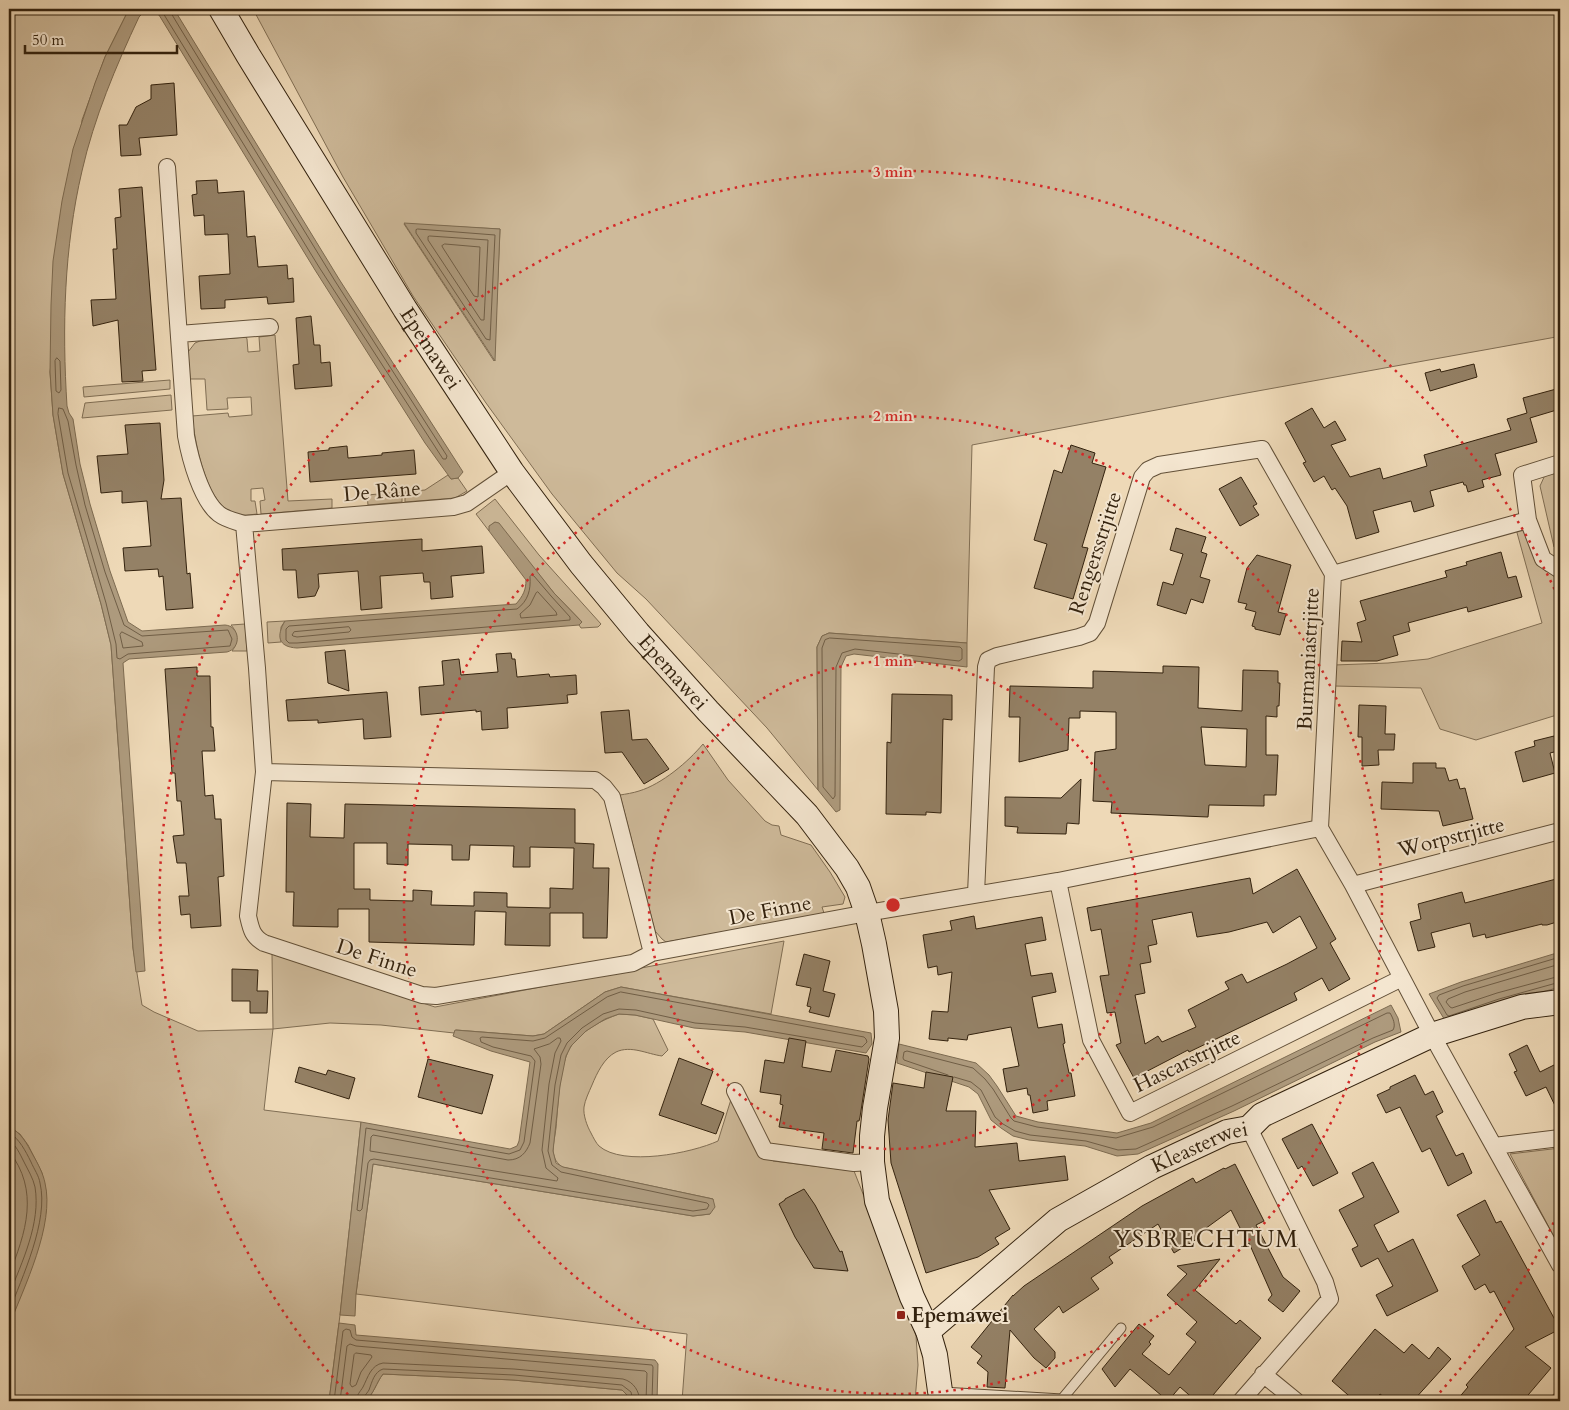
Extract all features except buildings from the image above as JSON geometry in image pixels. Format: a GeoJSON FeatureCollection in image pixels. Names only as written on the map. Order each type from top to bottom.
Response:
{"type":"FeatureCollection","features":[{"type":"Feature","properties":{"kind":"street","name":"Epemawei"},"geometry":{"type":"LineString","coordinates":[[221,9],[405,309],[512,472],[582,564],[638,633],[708,711],[807,814],[858,887],[867,913],[883,987],[886,1011],[887,1038],[872,1136],[872,1162],[877,1201],[912,1297],[928,1331],[935,1355],[938,1398]]}},
{"type":"Feature","properties":{"kind":"street","name":"De Râne"},"geometry":{"type":"LineString","coordinates":[[167,167],[186,436],[190,458],[208,500],[218,513],[229,520],[244,524],[453,507],[467,503],[512,472]]}},
{"type":"Feature","properties":{"kind":"street"},"geometry":{"type":"LineString","coordinates":[[179,334],[270,327]]}},
{"type":"Feature","properties":{"kind":"street","name":"Rengersstrjitte"},"geometry":{"type":"LineString","coordinates":[[976,894],[986,667],[988,660],[997,656],[1079,638],[1090,633],[1097,623],[1142,477],[1148,470],[1159,465],[1262,449],[1334,574]]}},
{"type":"Feature","properties":{"kind":"street"},"geometry":{"type":"LineString","coordinates":[[1560,463],[1522,475],[1528,520],[1543,558],[1560,570]]}},
{"type":"Feature","properties":{"kind":"street","name":"Burmaniastrjitte"},"geometry":{"type":"LineString","coordinates":[[1320,828],[1334,574],[1528,520]]}},
{"type":"Feature","properties":{"kind":"street","name":"De Finne"},"geometry":{"type":"LineString","coordinates":[[244,524],[264,772],[248,916],[256,938],[264,943],[422,995],[436,996],[633,963],[652,953],[867,913]]}},
{"type":"Feature","properties":{"kind":"street"},"geometry":{"type":"LineString","coordinates":[[264,772],[594,780],[604,787],[612,797],[652,953]]}},
{"type":"Feature","properties":{"kind":"street"},"geometry":{"type":"LineString","coordinates":[[867,913],[1058,881],[1320,828],[1353,884],[1432,1035],[1560,1265]]}},
{"type":"Feature","properties":{"kind":"street","name":"Worpstrjitte"},"geometry":{"type":"LineString","coordinates":[[1353,884],[1560,832]]}},
{"type":"Feature","properties":{"kind":"street","name":"Hascarstrjitte"},"geometry":{"type":"LineString","coordinates":[[1058,881],[1091,1040],[1130,1114],[1402,978]]}},
{"type":"Feature","properties":{"kind":"street","name":"Kleasterwei"},"geometry":{"type":"LineString","coordinates":[[928,1331],[1058,1220],[1152,1167],[1227,1132],[1249,1128],[1262,1115],[1432,1035],[1522,1007],[1560,1002]]}},
{"type":"Feature","properties":{"kind":"street"},"geometry":{"type":"LineString","coordinates":[[735,1092],[765,1151],[845,1162],[872,1162]]}},
{"type":"Feature","properties":{"kind":"street"},"geometry":{"type":"LineString","coordinates":[[1241,1401],[1330,1298],[1325,1282],[1249,1128]]}},
{"type":"Feature","properties":{"kind":"street"},"geometry":{"type":"LineString","coordinates":[[1494,1146],[1560,1138]]}},
{"type":"Feature","properties":{"kind":"street"},"geometry":{"type":"LineString","coordinates":[[1263,1374],[1296,1401]]}},
{"type":"Feature","properties":{"kind":"lane"},"geometry":{"type":"LineString","coordinates":[[938,1398],[1062,1399],[1121,1328]]}},
{"type":"Feature","properties":{"kind":"shaded area"},"geometry":{"type":"Polygon","coordinates":[[[9,9],[129,9],[105,57],[82,120],[50,372],[53,415],[63,474],[111,645],[133,948],[142,1005],[198,1031],[273,1029],[264,1110],[361,1122],[329,1401],[9,1401],[9,1326],[36,1254],[46,1212],[42,1173],[28,1145],[20,1134],[9,1127],[9,9]]]}},
{"type":"Feature","properties":{"kind":"shaded area"},"geometry":{"type":"Polygon","coordinates":[[[253,9],[1560,9],[1560,311],[1556,337],[972,445],[967,643],[829,633],[822,636],[817,647],[818,790],[767,728],[646,599],[617,573],[552,494],[486,403],[413,296],[343,177],[253,9]],[[404,224],[494,361],[500,229],[404,224]]]}},
{"type":"Feature","properties":{"kind":"shaded area"},"geometry":{"type":"Polygon","coordinates":[[[275,335],[288,501],[332,499],[332,508],[261,514],[260,501],[265,500],[263,488],[251,489],[251,501],[255,501],[257,514],[236,515],[221,505],[208,482],[199,454],[192,416],[228,413],[229,417],[252,415],[251,397],[227,398],[228,409],[207,410],[205,379],[190,379],[188,352],[195,343],[200,341],[246,337],[248,352],[260,351],[259,337],[275,335]]]}},
{"type":"Feature","properties":{"kind":"shaded area"},"geometry":{"type":"Polygon","coordinates":[[[170,380],[170,389],[84,397],[83,387],[170,380]]]}},
{"type":"Feature","properties":{"kind":"shaded area"},"geometry":{"type":"Polygon","coordinates":[[[171,395],[172,410],[82,418],[85,403],[171,395]]]}},
{"type":"Feature","properties":{"kind":"shaded area"},"geometry":{"type":"Polygon","coordinates":[[[1560,471],[1560,549],[1554,547],[1540,486],[1545,475],[1560,471]]]}},
{"type":"Feature","properties":{"kind":"shaded area"},"geometry":{"type":"Polygon","coordinates":[[[448,475],[451,479],[458,478],[467,491],[455,498],[405,502],[405,492],[425,490],[448,475]]]}},
{"type":"Feature","properties":{"kind":"shaded area"},"geometry":{"type":"Polygon","coordinates":[[[402,492],[402,502],[368,505],[367,495],[402,492]]]}},
{"type":"Feature","properties":{"kind":"shaded area"},"geometry":{"type":"Polygon","coordinates":[[[495,499],[539,555],[601,624],[598,627],[581,628],[579,625],[582,622],[554,593],[495,522],[490,526],[489,531],[476,514],[495,499]]]}},
{"type":"Feature","properties":{"kind":"shaded area"},"geometry":{"type":"Polygon","coordinates":[[[1516,529],[1530,531],[1545,571],[1560,574],[1560,714],[1476,740],[1440,729],[1421,688],[1334,686],[1334,665],[1428,659],[1542,623],[1516,529]]]}},
{"type":"Feature","properties":{"kind":"shaded area"},"geometry":{"type":"Polygon","coordinates":[[[285,621],[281,627],[281,642],[268,643],[267,622],[285,621]]]}},
{"type":"Feature","properties":{"kind":"shaded area"},"geometry":{"type":"Polygon","coordinates":[[[245,624],[247,651],[232,651],[236,638],[235,631],[231,625],[245,624]]]}},
{"type":"Feature","properties":{"kind":"shaded area"},"geometry":{"type":"Polygon","coordinates":[[[703,744],[728,780],[765,821],[779,826],[781,835],[811,845],[845,897],[843,904],[822,907],[823,914],[666,942],[655,931],[620,795],[639,791],[657,783],[682,765],[703,744]]]}},
{"type":"Feature","properties":{"kind":"shaded area"},"geometry":{"type":"Polygon","coordinates":[[[784,941],[771,1014],[621,987],[605,992],[544,1034],[533,1036],[456,1030],[454,1033],[381,1025],[330,1023],[273,1029],[272,954],[435,1007],[784,941]]]}},
{"type":"Feature","properties":{"kind":"shaded area"},"geometry":{"type":"Polygon","coordinates":[[[619,1014],[653,1019],[668,1050],[662,1056],[627,1049],[616,1052],[604,1062],[594,1080],[584,1107],[587,1124],[598,1145],[610,1152],[624,1156],[640,1157],[658,1156],[706,1146],[718,1141],[733,1093],[773,1161],[854,1171],[899,1285],[916,1336],[918,1365],[915,1401],[682,1401],[687,1334],[356,1294],[373,1164],[693,1216],[710,1214],[713,1199],[562,1167],[555,1159],[553,1148],[564,1062],[572,1045],[587,1030],[619,1014]]]}},
{"type":"Feature","properties":{"kind":"shaded area"},"geometry":{"type":"Polygon","coordinates":[[[1560,1148],[1560,1248],[1510,1154],[1560,1148]]]}},
{"type":"Feature","properties":{"kind":"shaded area"},"geometry":{"type":"Polygon","coordinates":[[[383,1374],[513,1380],[622,1390],[627,1395],[629,1401],[365,1401],[371,1395],[383,1374]]]}},
{"type":"Feature","properties":{"kind":"water"},"geometry":{"type":"Polygon","coordinates":[[[129,9],[174,9],[339,279],[463,472],[458,478],[451,479],[425,443],[315,270],[159,15],[153,12],[143,13],[139,17],[106,92],[87,151],[76,200],[71,229],[66,288],[65,376],[67,406],[73,419],[80,464],[90,504],[110,571],[128,622],[142,631],[225,625],[234,629],[237,642],[232,650],[227,652],[129,659],[123,663],[145,971],[136,972],[111,645],[63,474],[53,415],[50,372],[53,261],[62,201],[73,149],[105,57],[129,9]]]}},
{"type":"Feature","properties":{"kind":"water"},"geometry":{"type":"Polygon","coordinates":[[[404,223],[500,229],[495,361],[404,223]]]}},
{"type":"Feature","properties":{"kind":"water"},"geometry":{"type":"Polygon","coordinates":[[[495,522],[499,523],[554,593],[582,622],[579,625],[297,648],[282,643],[280,631],[285,621],[516,604],[524,593],[526,580],[489,531],[489,526],[495,522]]]}},
{"type":"Feature","properties":{"kind":"water"},"geometry":{"type":"Polygon","coordinates":[[[829,633],[967,643],[967,667],[854,654],[846,656],[841,667],[840,810],[836,812],[818,790],[817,647],[822,636],[829,633]]]}},
{"type":"Feature","properties":{"kind":"water"},"geometry":{"type":"Polygon","coordinates":[[[1560,952],[1560,987],[1446,1022],[1429,994],[1461,982],[1560,952]]]}},
{"type":"Feature","properties":{"kind":"water"},"geometry":{"type":"Polygon","coordinates":[[[621,987],[871,1033],[872,1044],[866,1053],[745,1032],[694,1028],[635,1015],[619,1014],[605,1019],[586,1031],[571,1046],[566,1056],[560,1086],[553,1151],[556,1163],[563,1167],[713,1199],[715,1207],[710,1214],[693,1216],[373,1164],[356,1294],[355,1316],[340,1315],[361,1122],[510,1149],[517,1146],[530,1062],[491,1051],[453,1036],[455,1030],[533,1036],[544,1034],[605,992],[621,987]]]}},
{"type":"Feature","properties":{"kind":"water"},"geometry":{"type":"Polygon","coordinates":[[[1391,1005],[1398,1018],[1401,1032],[1375,1042],[1234,1111],[1138,1154],[1117,1156],[1085,1146],[1029,1140],[1013,1136],[991,1120],[978,1094],[969,1087],[897,1063],[899,1044],[976,1063],[989,1075],[1016,1116],[1038,1122],[1117,1133],[1151,1123],[1391,1005]]]}},
{"type":"Feature","properties":{"kind":"water"},"geometry":{"type":"Polygon","coordinates":[[[9,1127],[23,1139],[37,1162],[44,1179],[47,1200],[46,1218],[36,1256],[9,1326],[9,1240],[11,1215],[9,1199],[9,1127]]]}},
{"type":"Feature","properties":{"kind":"water"},"geometry":{"type":"Polygon","coordinates":[[[339,1323],[355,1325],[356,1335],[655,1360],[658,1364],[657,1401],[629,1401],[627,1395],[622,1390],[513,1380],[383,1374],[371,1395],[365,1401],[329,1401],[339,1323]]]}},
{"type":"Feature","properties":{"kind":"place","name":"Epemawei"},"geometry":{"type":"Point","coordinates":[901,1315]}},
{"type":"Feature","properties":{"kind":"district","name":"YSBRECHTUM"},"geometry":{"type":"Point","coordinates":[1206,1239]}}]}
